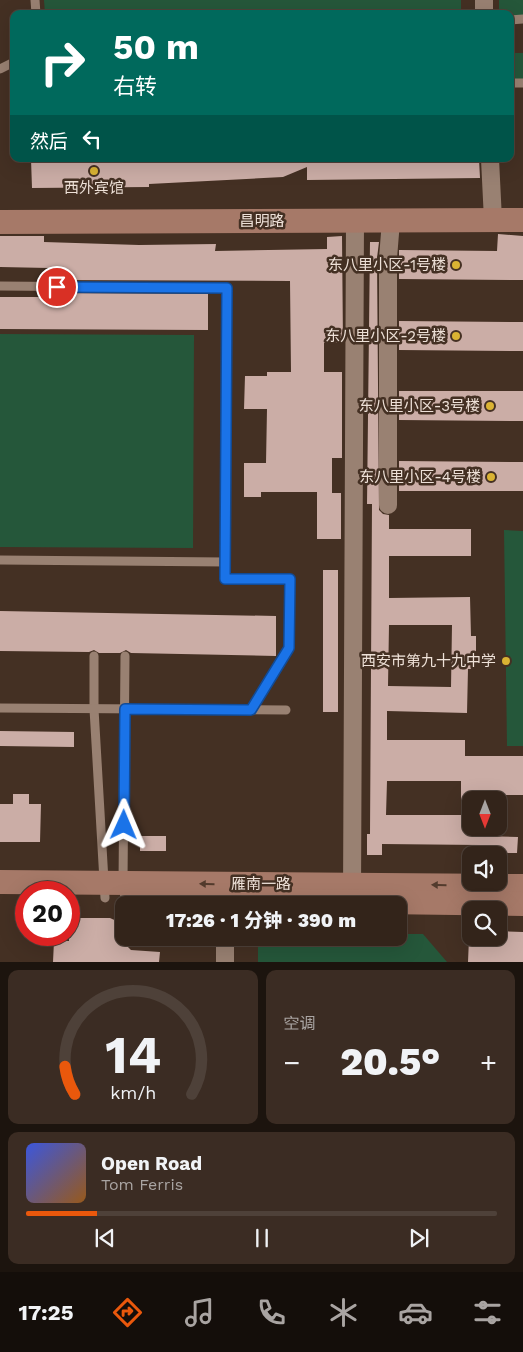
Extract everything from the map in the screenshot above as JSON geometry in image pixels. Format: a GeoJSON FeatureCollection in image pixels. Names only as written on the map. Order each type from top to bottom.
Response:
{"type":"FeatureCollection","features":[{"type":"Feature","properties":{"kind":"main road","name":"昌明路"},"geometry":{"type":"LineString","coordinates":[[0,222],[523,220]]}},
{"type":"Feature","properties":{"kind":"main road","name":"雁南一路"},"geometry":{"type":"LineString","coordinates":[[0,882],[160,896]]}},
{"type":"Feature","properties":{"kind":"main road","name":"雁南一路"},"geometry":{"type":"LineString","coordinates":[[314,896],[523,886]]}},
{"type":"Feature","properties":{"kind":"main road","name":"雁南一路"},"geometry":{"type":"LineString","coordinates":[[80,896],[114,891],[352,893],[523,904]]}},
{"type":"Feature","properties":{"kind":"main road"},"geometry":{"type":"LineString","coordinates":[[0,897],[15,897]]}},
{"type":"Feature","properties":{"kind":"street"},"geometry":{"type":"LineString","coordinates":[[490,162],[493,220]]}},
{"type":"Feature","properties":{"kind":"street"},"geometry":{"type":"LineString","coordinates":[[352,893],[355,221]]}},
{"type":"Feature","properties":{"kind":"street"},"geometry":{"type":"LineString","coordinates":[[388,505],[388,258],[391,221]]}},
{"type":"Feature","properties":{"kind":"street"},"geometry":{"type":"LineString","coordinates":[[225,946],[225,962]]}},
{"type":"Feature","properties":{"kind":"lane"},"geometry":{"type":"LineString","coordinates":[[0,286],[227,288],[225,579],[290,579],[289,648],[251,710]]}},
{"type":"Feature","properties":{"kind":"lane"},"geometry":{"type":"LineString","coordinates":[[0,560],[226,562]]}},
{"type":"Feature","properties":{"kind":"lane"},"geometry":{"type":"LineString","coordinates":[[94,656],[94,709],[114,891]]}},
{"type":"Feature","properties":{"kind":"lane"},"geometry":{"type":"LineString","coordinates":[[114,891],[125,709],[125,656]]}},
{"type":"Feature","properties":{"kind":"lane"},"geometry":{"type":"LineString","coordinates":[[0,708],[286,710]]}},
{"type":"Feature","properties":{"kind":"green space"},"geometry":{"type":"Polygon","coordinates":[[[44,0],[461,0],[461,10],[45,10],[44,0]]]}},
{"type":"Feature","properties":{"kind":"green space"},"geometry":{"type":"Polygon","coordinates":[[[499,0],[523,0],[523,16],[514,16],[514,10],[499,10],[499,0]]]}},
{"type":"Feature","properties":{"kind":"green space"},"geometry":{"type":"Polygon","coordinates":[[[514,53],[523,53],[523,82],[514,83],[514,53]]]}},
{"type":"Feature","properties":{"kind":"green space"},"geometry":{"type":"Polygon","coordinates":[[[0,334],[194,335],[193,548],[0,547],[0,334]]]}},
{"type":"Feature","properties":{"kind":"green space"},"geometry":{"type":"Polygon","coordinates":[[[504,530],[523,531],[523,746],[507,746],[504,530]]]}},
{"type":"Feature","properties":{"kind":"green space"},"geometry":{"type":"Polygon","coordinates":[[[407,934],[423,934],[447,962],[258,962],[258,946],[407,946],[407,934]]]}},
{"type":"Feature","properties":{"kind":"building"},"geometry":{"type":"Polygon","coordinates":[[[31,162],[479,162],[480,178],[307,180],[307,167],[283,177],[149,184],[149,187],[32,188],[31,162]]]}},
{"type":"Feature","properties":{"kind":"building","name":"东八里小区-1号楼"},"geometry":{"type":"Polygon","coordinates":[[[498,234],[523,236],[523,280],[399,279],[399,250],[497,251],[498,234]]]}},
{"type":"Feature","properties":{"kind":"building"},"geometry":{"type":"Polygon","coordinates":[[[0,236],[44,236],[44,242],[139,245],[216,244],[215,251],[327,249],[327,237],[342,236],[343,343],[324,343],[324,372],[342,372],[342,458],[332,458],[332,493],[341,493],[341,539],[317,539],[317,492],[261,492],[261,497],[244,497],[244,463],[266,463],[267,409],[244,409],[245,376],[267,376],[267,372],[291,372],[290,281],[49,280],[49,268],[0,267],[0,236]]]}},
{"type":"Feature","properties":{"kind":"building"},"geometry":{"type":"Polygon","coordinates":[[[370,242],[379,242],[377,258],[379,510],[383,514],[389,515],[389,529],[471,529],[471,556],[389,556],[389,598],[470,597],[471,636],[476,636],[476,669],[468,669],[467,713],[387,711],[387,740],[465,740],[465,756],[523,756],[523,795],[508,795],[508,791],[462,791],[461,800],[461,781],[387,781],[386,815],[462,815],[462,836],[480,836],[480,845],[382,844],[382,855],[367,855],[367,834],[370,834],[372,504],[367,504],[370,242]],[[389,625],[388,686],[451,687],[452,625],[389,625]]]}},
{"type":"Feature","properties":{"kind":"building"},"geometry":{"type":"Polygon","coordinates":[[[49,293],[208,294],[208,330],[0,329],[0,297],[49,297],[49,293]]]}},
{"type":"Feature","properties":{"kind":"building","name":"东八里小区-2号楼"},"geometry":{"type":"Polygon","coordinates":[[[399,321],[523,322],[523,351],[399,350],[399,321]]]}},
{"type":"Feature","properties":{"kind":"building"},"geometry":{"type":"Polygon","coordinates":[[[399,391],[523,391],[523,421],[399,420],[399,391]]]}},
{"type":"Feature","properties":{"kind":"building"},"geometry":{"type":"Polygon","coordinates":[[[399,461],[523,462],[523,491],[399,491],[399,461]]]}},
{"type":"Feature","properties":{"kind":"building"},"geometry":{"type":"Polygon","coordinates":[[[323,570],[338,570],[338,712],[323,712],[323,570]]]}},
{"type":"Feature","properties":{"kind":"building"},"geometry":{"type":"Polygon","coordinates":[[[0,611],[276,616],[276,656],[131,653],[126,650],[120,653],[99,653],[94,650],[89,652],[0,651],[0,611]]]}},
{"type":"Feature","properties":{"kind":"building"},"geometry":{"type":"Polygon","coordinates":[[[0,731],[74,732],[74,747],[0,746],[0,731]]]}},
{"type":"Feature","properties":{"kind":"building"},"geometry":{"type":"Polygon","coordinates":[[[13,794],[29,794],[29,804],[41,804],[40,842],[0,842],[0,804],[13,804],[13,794]]]}},
{"type":"Feature","properties":{"kind":"building"},"geometry":{"type":"Polygon","coordinates":[[[140,836],[166,836],[166,851],[140,851],[140,836]]]}},
{"type":"Feature","properties":{"kind":"building"},"geometry":{"type":"Polygon","coordinates":[[[480,836],[518,837],[517,853],[507,853],[507,846],[480,846],[480,836]]]}},
{"type":"Feature","properties":{"kind":"building"},"geometry":{"type":"Polygon","coordinates":[[[80,918],[110,918],[115,920],[115,946],[127,946],[131,950],[160,952],[159,962],[53,962],[54,946],[80,946],[80,918]]]}},
{"type":"Feature","properties":{"kind":"building"},"geometry":{"type":"Polygon","coordinates":[[[507,931],[523,932],[523,962],[468,962],[469,946],[507,946],[507,931]]]}},
{"type":"Feature","properties":{"kind":"place","name":"西外宾馆"},"geometry":{"type":"Point","coordinates":[94,171]}},
{"type":"Feature","properties":{"kind":"place","name":"东八里小区-1号楼"},"geometry":{"type":"Point","coordinates":[456,265]}},
{"type":"Feature","properties":{"kind":"place","name":"东八里小区-2号楼"},"geometry":{"type":"Point","coordinates":[456,336]}},
{"type":"Feature","properties":{"kind":"place","name":"东八里小区-3号楼"},"geometry":{"type":"Point","coordinates":[490,406]}},
{"type":"Feature","properties":{"kind":"place","name":"东八里小区-4号楼"},"geometry":{"type":"Point","coordinates":[491,477]}},
{"type":"Feature","properties":{"kind":"place","name":"西安市第九十九中学"},"geometry":{"type":"Point","coordinates":[506,661]}},
{"type":"Feature","properties":{"kind":"route"},"geometry":{"type":"LineString","coordinates":[[57,287],[227,288],[225,579],[290,579],[289,648],[251,710],[125,709],[124,825]]}}]}
